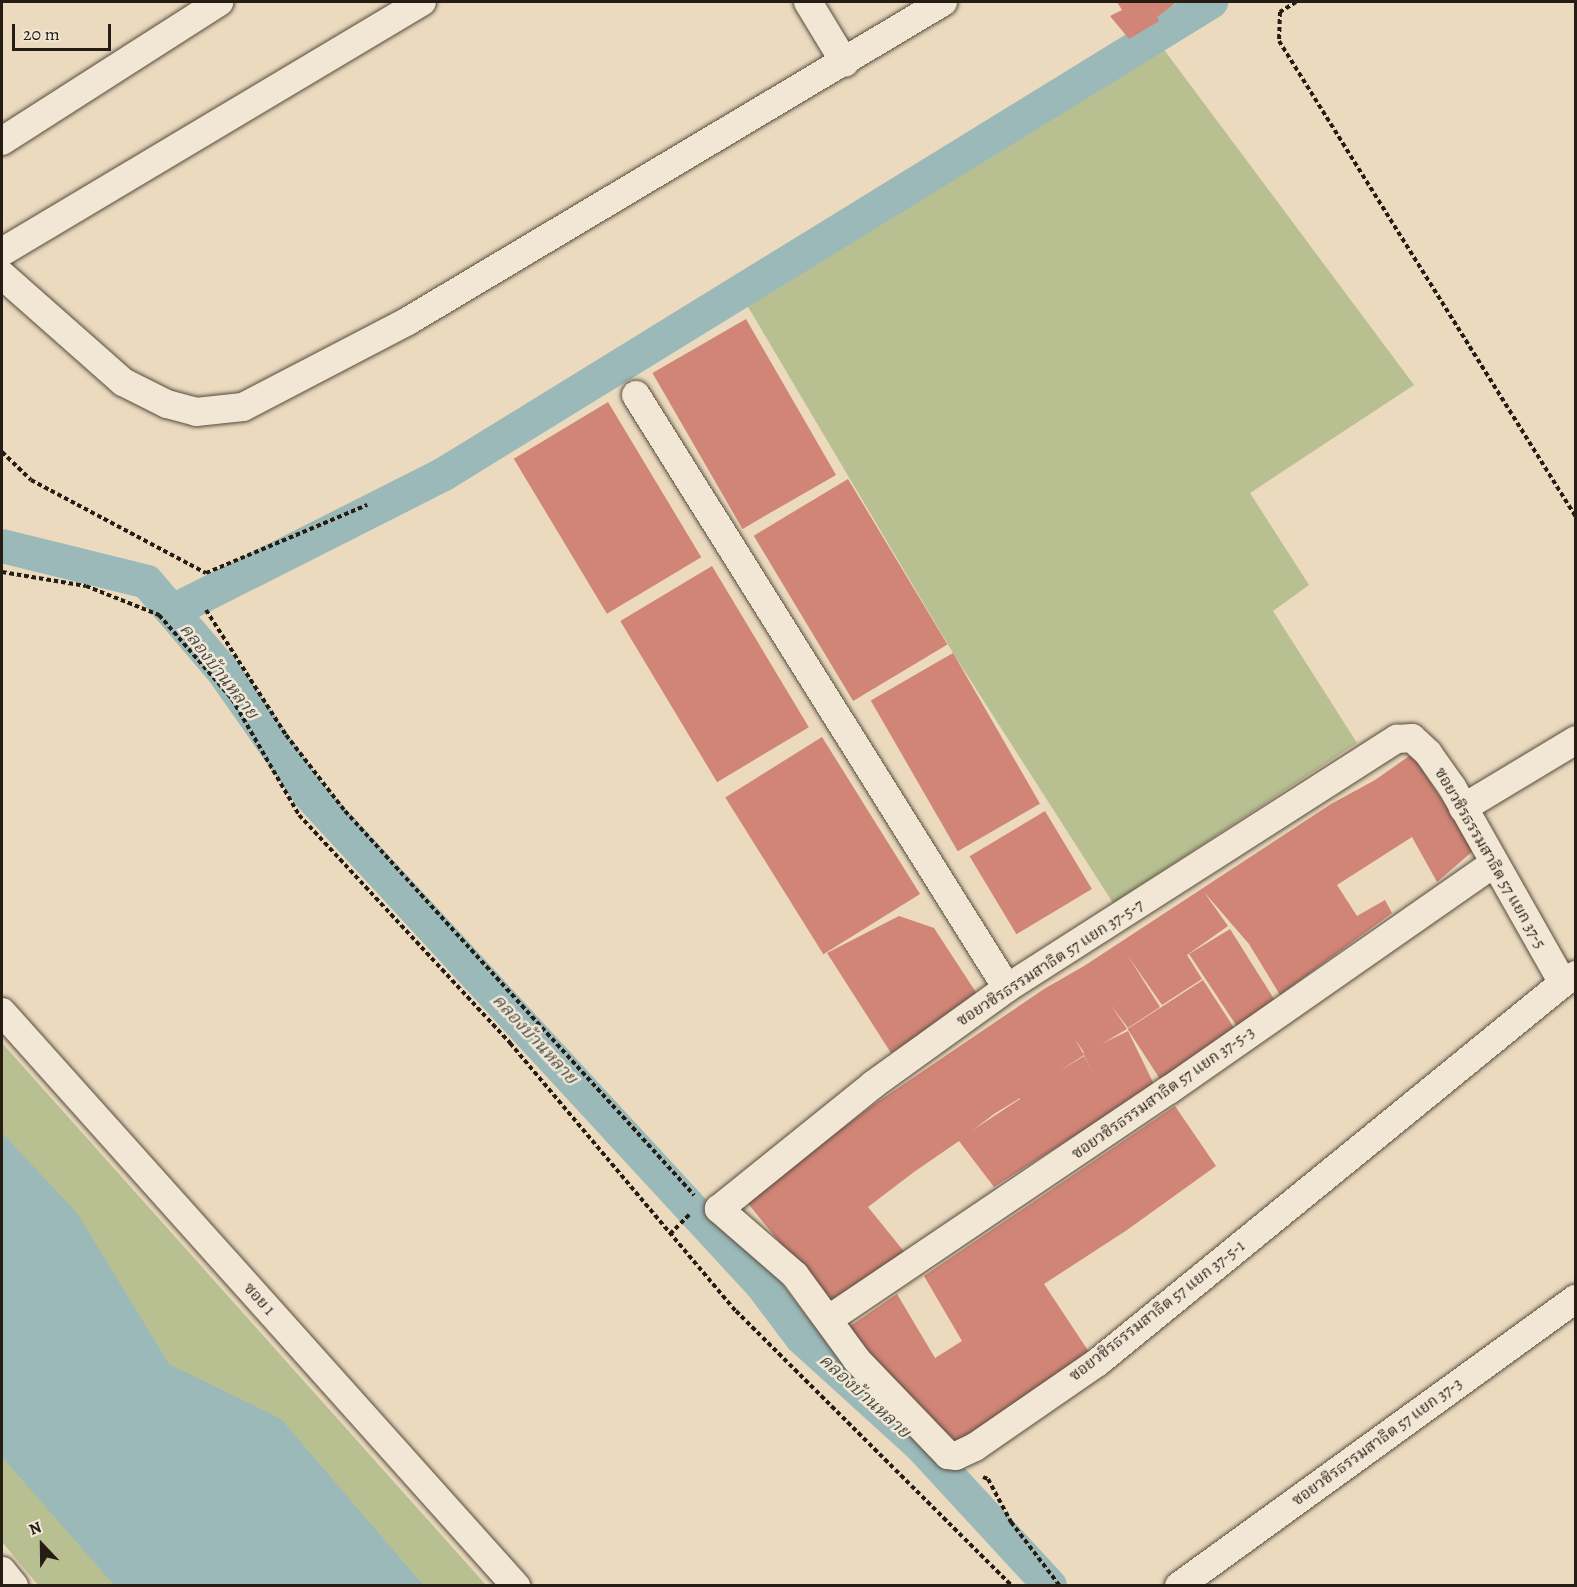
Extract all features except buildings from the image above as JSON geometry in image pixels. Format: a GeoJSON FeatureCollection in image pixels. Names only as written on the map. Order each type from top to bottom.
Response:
{"type":"FeatureCollection","features":[{"type":"Feature","properties":{"kind":"street"},"geometry":{"type":"LineString","coordinates":[[2,141],[219,2]]}},
{"type":"Feature","properties":{"kind":"street"},"geometry":{"type":"LineString","coordinates":[[2,252],[422,2]]}},
{"type":"Feature","properties":{"kind":"street"},"geometry":{"type":"LineString","coordinates":[[808,2],[845,63]]}},
{"type":"Feature","properties":{"kind":"street"},"geometry":{"type":"LineString","coordinates":[[2,275],[123,382],[166,404],[196,412],[243,407],[408,321],[845,63],[943,2]]}},
{"type":"Feature","properties":{"kind":"street"},"geometry":{"type":"LineString","coordinates":[[636,396],[1007,988]]}},
{"type":"Feature","properties":{"kind":"street","name":"ซอยวชิรธรรมสาธิต 57 แยก 37-5"},"geometry":{"type":"LineString","coordinates":[[1396,739],[1412,738],[1428,753],[1494,863],[1569,979]]}},
{"type":"Feature","properties":{"kind":"street","name":"ซอยวชิรธรรมสาธิต 57 แยก 37-5-7"},"geometry":{"type":"LineString","coordinates":[[719,1209],[874,1084],[1007,988],[1396,739]]}},
{"type":"Feature","properties":{"kind":"street"},"geometry":{"type":"LineString","coordinates":[[1463,808],[1575,740]]}},
{"type":"Feature","properties":{"kind":"street","name":"ซอยวชิรธรรมสาธิต 57 แยก 37-5-3"},"geometry":{"type":"LineString","coordinates":[[829,1319],[1160,1096],[1494,863]]}},
{"type":"Feature","properties":{"kind":"street","name":"ซอยวชิรธรรมสาธิต 57 แยก 37-5-1"},"geometry":{"type":"LineString","coordinates":[[719,1209],[795,1275],[857,1360],[948,1455],[966,1453],[1098,1362],[1569,979]]}},
{"type":"Feature","properties":{"kind":"street","name":"ซอย 1"},"geometry":{"type":"LineString","coordinates":[[2,1012],[516,1586]]}},
{"type":"Feature","properties":{"kind":"street","name":"ซอยวชิรธรรมสาธิต 57 แยก 37-3"},"geometry":{"type":"LineString","coordinates":[[1179,1586],[1575,1299]]}},
{"type":"Feature","properties":{"kind":"street"},"geometry":{"type":"LineString","coordinates":[[2,1571],[14,1586]]}},
{"type":"Feature","properties":{"kind":"path"},"geometry":{"type":"LineString","coordinates":[[1296,2],[1280,12],[1279,40],[1575,517]]}},
{"type":"Feature","properties":{"kind":"path"},"geometry":{"type":"LineString","coordinates":[[2,452],[31,480],[206,573],[367,505]]}},
{"type":"Feature","properties":{"kind":"path"},"geometry":{"type":"LineString","coordinates":[[2,572],[86,586],[159,615],[232,699],[299,815],[510,1043],[736,1311],[1012,1586]]}},
{"type":"Feature","properties":{"kind":"path"},"geometry":{"type":"LineString","coordinates":[[206,610],[286,735],[345,811],[702,1203],[719,1209]]}},
{"type":"Feature","properties":{"kind":"path"},"geometry":{"type":"LineString","coordinates":[[670,1234],[679,1224]]}},
{"type":"Feature","properties":{"kind":"path"},"geometry":{"type":"LineString","coordinates":[[979,1474],[988,1479],[1011,1522],[1060,1586]]}},
{"type":"Feature","properties":{"kind":"green space"},"geometry":{"type":"Polygon","coordinates":[[[1162,47],[1414,385],[1250,493],[1309,585],[1273,611],[1357,743],[1113,903],[953,653],[741,295],[1162,47]]]}},
{"type":"Feature","properties":{"kind":"green space"},"geometry":{"type":"Polygon","coordinates":[[[2,1043],[486,1585],[38,1585],[2,1542],[2,1043]]]}},
{"type":"Feature","properties":{"kind":"water"},"geometry":{"type":"Polygon","coordinates":[[[2,1133],[77,1213],[169,1364],[281,1419],[423,1585],[114,1585],[2,1457],[2,1133]]]}},
{"type":"Feature","properties":{"kind":"waterway"},"geometry":{"type":"LineString","coordinates":[[173,611],[444,474],[1211,2]]}},
{"type":"Feature","properties":{"kind":"waterway","name":"คลองบ้านหลาย"},"geometry":{"type":"LineString","coordinates":[[2,546],[147,582],[223,671],[309,794],[762,1285],[802,1338],[921,1446],[1050,1586]]}}]}
